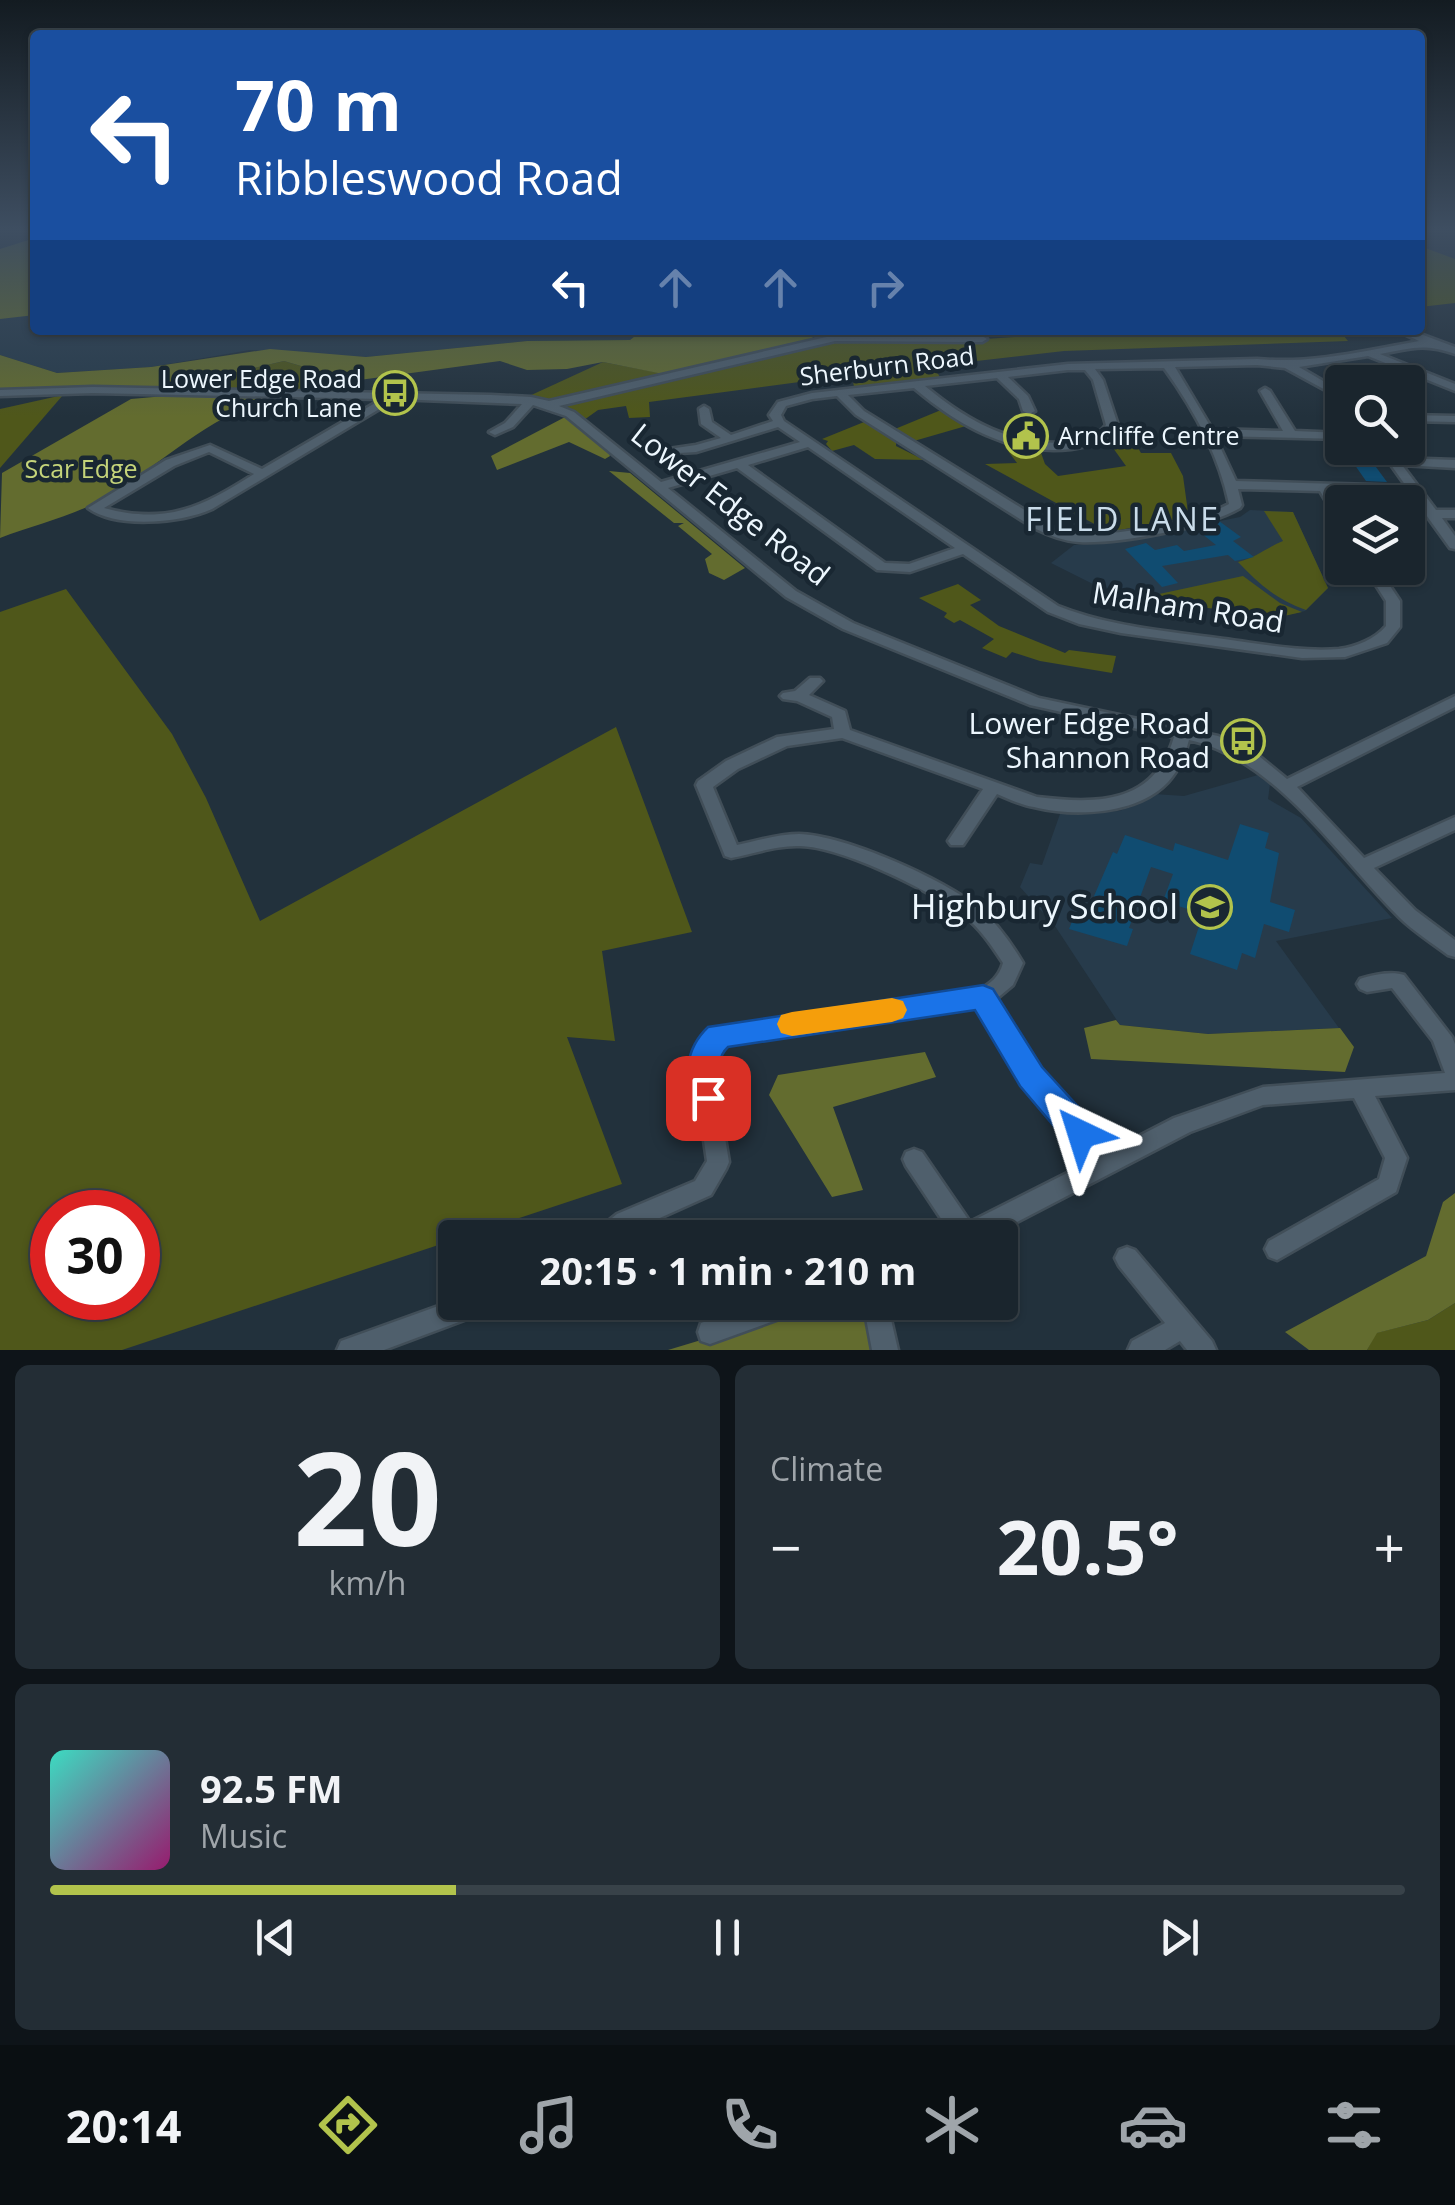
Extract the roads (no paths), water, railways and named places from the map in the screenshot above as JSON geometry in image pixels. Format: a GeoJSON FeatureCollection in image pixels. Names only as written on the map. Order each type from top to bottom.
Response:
{"type":"FeatureCollection","features":[{"type":"Feature","properties":{"kind":"street"},"geometry":{"type":"LineString","coordinates":[[1415,335],[1455,350]]}},
{"type":"Feature","properties":{"kind":"street"},"geometry":{"type":"LineString","coordinates":[[552,404],[835,338],[982,339]]}},
{"type":"Feature","properties":{"kind":"street","name":"Sherburn Road"},"geometry":{"type":"LineString","coordinates":[[780,423],[775,412],[786,402],[840,393],[1088,367],[1257,362],[1287,365],[1422,343],[1439,344]]}},
{"type":"Feature","properties":{"kind":"street"},"geometry":{"type":"LineString","coordinates":[[1370,354],[1455,388]]}},
{"type":"Feature","properties":{"kind":"street"},"geometry":{"type":"LineString","coordinates":[[840,393],[860,413],[1005,506],[1064,536],[1098,538],[1217,516],[1236,505],[1232,485],[1182,382],[1167,364]]}},
{"type":"Feature","properties":{"kind":"street"},"geometry":{"type":"LineString","coordinates":[[1287,365],[1325,386]]}},
{"type":"Feature","properties":{"kind":"street"},"geometry":{"type":"LineString","coordinates":[[916,384],[935,401],[1000,439],[1042,447],[1071,446],[1098,438],[1112,425],[1098,380],[1088,367]]}},
{"type":"Feature","properties":{"kind":"street"},"geometry":{"type":"LineString","coordinates":[[1000,374],[1022,406]]}},
{"type":"Feature","properties":{"kind":"street","name":"Lower Edge Road"},"geometry":{"type":"LineString","coordinates":[[0,394],[93,390],[395,395],[552,404],[570,414],[791,594],[848,626],[1034,702],[1182,733],[1232,748],[1286,786],[1408,915],[1455,950]]}},
{"type":"Feature","properties":{"kind":"street"},"geometry":{"type":"LineString","coordinates":[[1265,391],[1292,434]]}},
{"type":"Feature","properties":{"kind":"street"},"geometry":{"type":"LineString","coordinates":[[263,474],[210,448],[170,462],[94,508],[108,514],[190,515],[263,474],[395,395]]}},
{"type":"Feature","properties":{"kind":"street"},"geometry":{"type":"LineString","coordinates":[[495,432],[510,424],[531,400]]}},
{"type":"Feature","properties":{"kind":"street"},"geometry":{"type":"LineString","coordinates":[[704,409],[707,424],[727,437]]}},
{"type":"Feature","properties":{"kind":"street"},"geometry":{"type":"LineString","coordinates":[[1425,418],[1455,419]]}},
{"type":"Feature","properties":{"kind":"street"},"geometry":{"type":"LineString","coordinates":[[666,452],[698,452],[727,437],[780,423]]}},
{"type":"Feature","properties":{"kind":"street","name":"Malham Road"},"geometry":{"type":"LineString","coordinates":[[780,423],[1053,608],[1084,621],[1314,654],[1356,651],[1390,634],[1394,608],[1381,585]]}},
{"type":"Feature","properties":{"kind":"street"},"geometry":{"type":"LineString","coordinates":[[1206,432],[1325,435]]}},
{"type":"Feature","properties":{"kind":"street"},"geometry":{"type":"LineString","coordinates":[[658,487],[810,443]]}},
{"type":"Feature","properties":{"kind":"street"},"geometry":{"type":"LineString","coordinates":[[1425,463],[1455,464]]}},
{"type":"Feature","properties":{"kind":"street"},"geometry":{"type":"LineString","coordinates":[[740,464],[882,566],[910,568],[965,549]]}},
{"type":"Feature","properties":{"kind":"street"},"geometry":{"type":"LineString","coordinates":[[1232,485],[1324,488]]}},
{"type":"Feature","properties":{"kind":"street"},"geometry":{"type":"LineString","coordinates":[[1425,504],[1455,544]]}},
{"type":"Feature","properties":{"kind":"street"},"geometry":{"type":"LineString","coordinates":[[1433,514],[1455,514]]}},
{"type":"Feature","properties":{"kind":"street"},"geometry":{"type":"LineString","coordinates":[[815,681],[793,696],[840,714],[843,734]]}},
{"type":"Feature","properties":{"kind":"street"},"geometry":{"type":"LineString","coordinates":[[1286,786],[1455,701]]}},
{"type":"Feature","properties":{"kind":"street"},"geometry":{"type":"LineString","coordinates":[[630,1220],[703,1188],[718,1162],[703,1066],[706,1048],[719,1036],[983,997],[1009,978],[1012,963],[998,940],[955,902],[851,853],[801,840],[731,852],[704,784],[732,764],[783,741],[843,734],[992,789],[1067,807],[1114,805],[1152,786],[1173,760],[1182,733]]}},
{"type":"Feature","properties":{"kind":"street"},"geometry":{"type":"LineString","coordinates":[[957,841],[992,789]]}},
{"type":"Feature","properties":{"kind":"street"},"geometry":{"type":"LineString","coordinates":[[1360,867],[1455,823]]}},
{"type":"Feature","properties":{"kind":"street"},"geometry":{"type":"LineString","coordinates":[[914,1159],[966,1236],[1182,1125],[1263,1096],[1360,1090],[1455,1077],[1442,1037],[1397,980],[1367,984]]}},
{"type":"Feature","properties":{"kind":"street"},"geometry":{"type":"LineString","coordinates":[[983,997],[1031,1077],[1106,1162]]}},
{"type":"Feature","properties":{"kind":"street"},"geometry":{"type":"LineString","coordinates":[[1277,1249],[1388,1185],[1396,1158],[1360,1090]]}},
{"type":"Feature","properties":{"kind":"street"},"geometry":{"type":"LineString","coordinates":[[1127,1258],[1203,1350]]}},
{"type":"Feature","properties":{"kind":"street"},"geometry":{"type":"LineString","coordinates":[[350,1350],[438,1318]]}},
{"type":"Feature","properties":{"kind":"street"},"geometry":{"type":"LineString","coordinates":[[710,1332],[743,1320]]}},
{"type":"Feature","properties":{"kind":"street"},"geometry":{"type":"LineString","coordinates":[[879,1320],[885,1350]]}},
{"type":"Feature","properties":{"kind":"street"},"geometry":{"type":"LineString","coordinates":[[1141,1350],[1183,1326]]}},
{"type":"Feature","properties":{"kind":"place","name":"Lower Edge Road Church Lane"},"geometry":{"type":"Point","coordinates":[395,393]}},
{"type":"Feature","properties":{"kind":"place","name":"Arncliffe Centre"},"geometry":{"type":"Point","coordinates":[1026,436]}},
{"type":"Feature","properties":{"kind":"place","name":"Lower Edge Road Shannon Road"},"geometry":{"type":"Point","coordinates":[1243,741]}},
{"type":"Feature","properties":{"kind":"place","name":"Highbury School"},"geometry":{"type":"Point","coordinates":[1210,907]}},
{"type":"Feature","properties":{"kind":"district","name":"FIELD LANE"},"geometry":{"type":"Point","coordinates":[1123,520]}},
{"type":"Feature","properties":{"kind":"park label","name":"Scar Edge"},"geometry":{"type":"Point","coordinates":[81,469]}}]}
